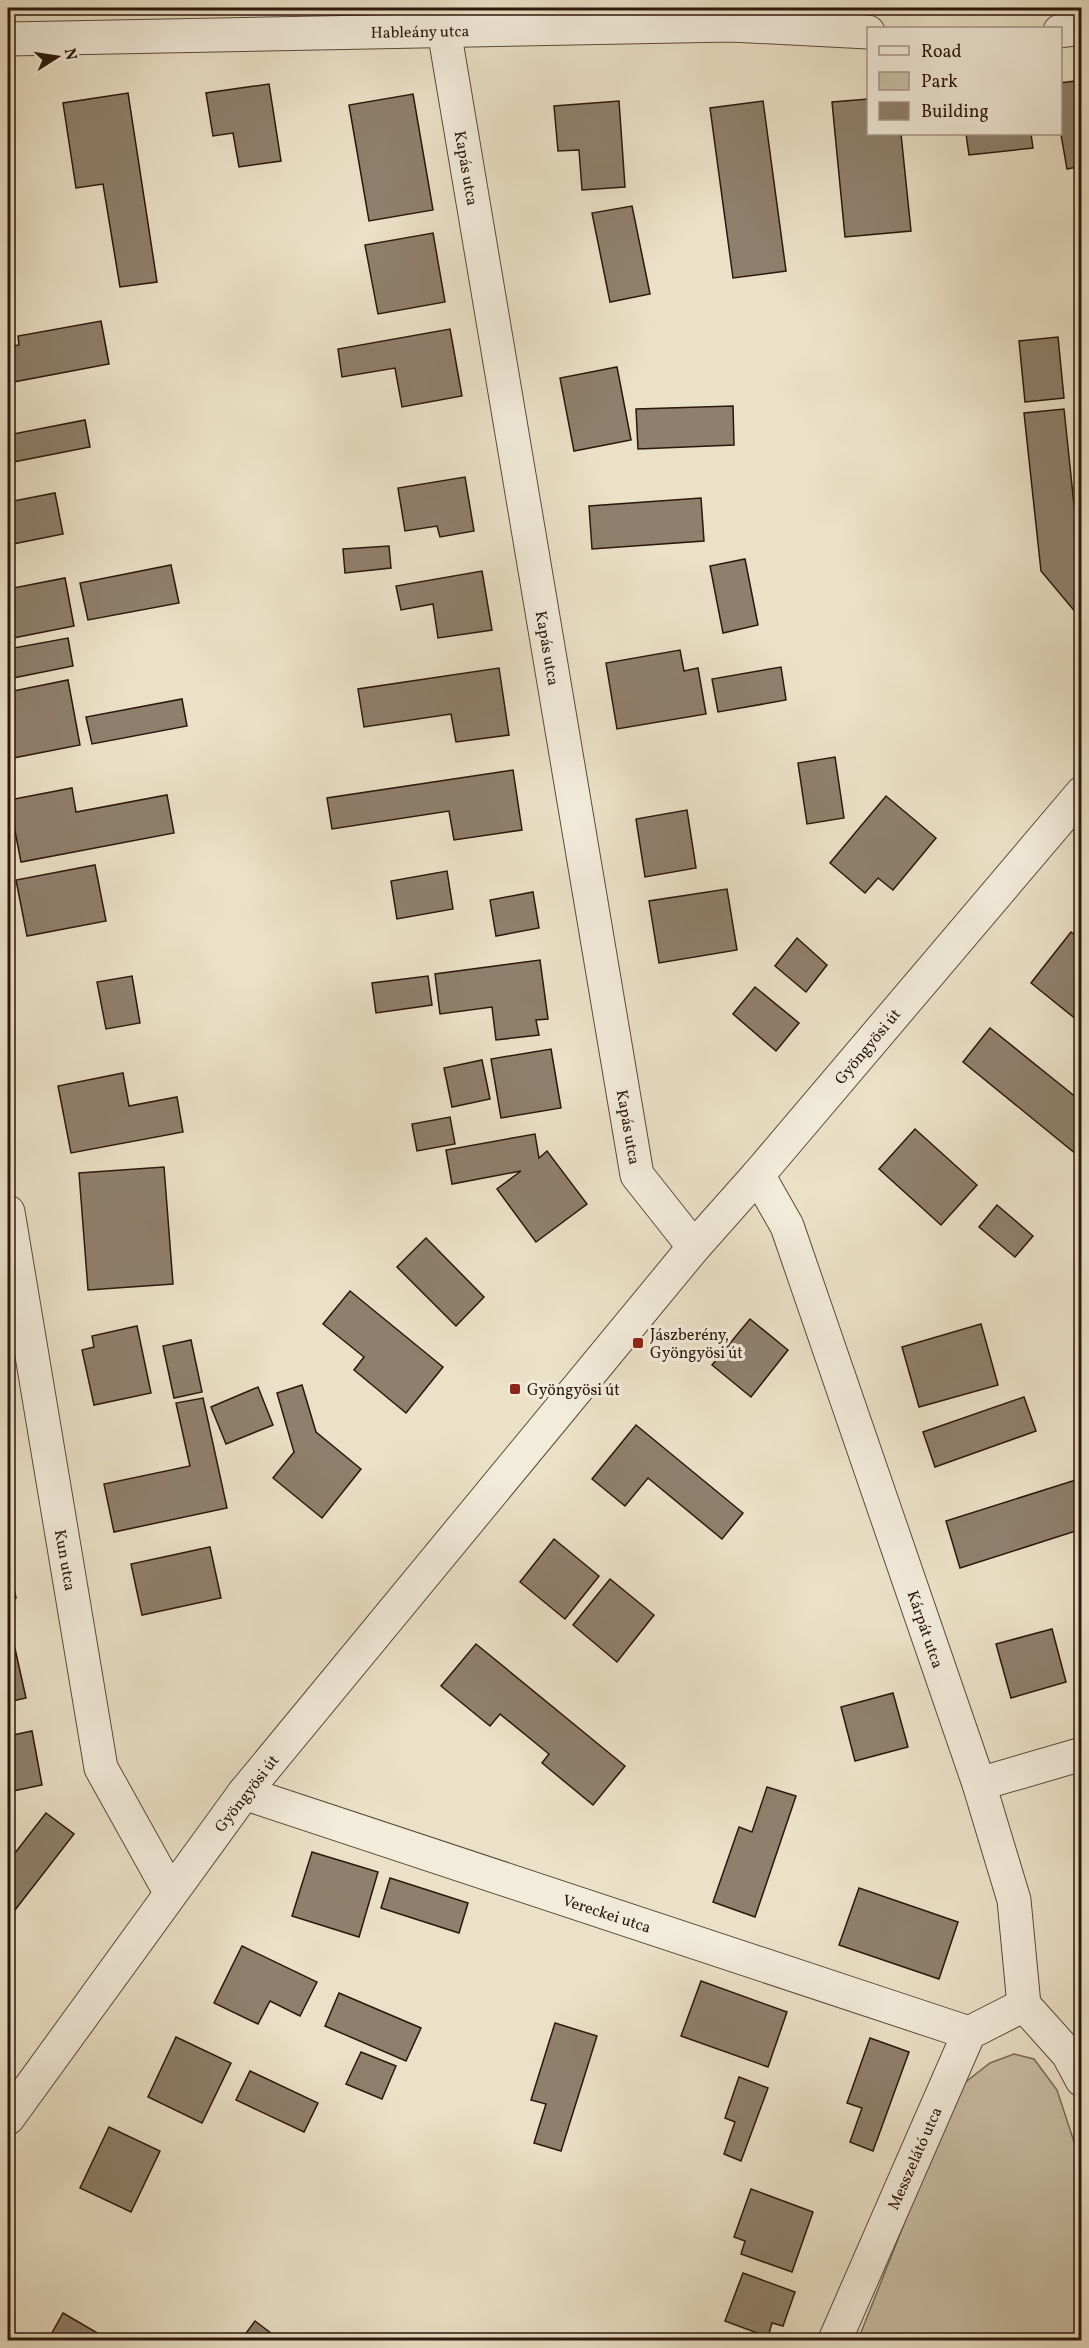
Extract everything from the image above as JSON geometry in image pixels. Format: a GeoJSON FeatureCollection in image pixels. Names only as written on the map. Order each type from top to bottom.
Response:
{"type":"FeatureCollection","features":[{"type":"Feature","properties":{"kind":"street","name":"Hableány utca"},"geometry":{"type":"LineString","coordinates":[[8,39],[444,30],[729,16],[867,32]]}},
{"type":"Feature","properties":{"kind":"street"},"geometry":{"type":"LineString","coordinates":[[1062,31],[1082,28]]}},
{"type":"Feature","properties":{"kind":"street","name":"Kapás utca"},"geometry":{"type":"LineString","coordinates":[[444,30],[637,1175],[694,1247]]}},
{"type":"Feature","properties":{"kind":"street","name":"Gyöngyösi út"},"geometry":{"type":"LineString","coordinates":[[8,2118],[244,1792],[694,1247],[758,1175],[1082,793]]}},
{"type":"Feature","properties":{"kind":"street","name":"Kárpát utca"},"geometry":{"type":"LineString","coordinates":[[758,1175],[788,1226],[979,1784],[1014,1900],[1024,2005]]}},
{"type":"Feature","properties":{"kind":"street","name":"Kun utca"},"geometry":{"type":"LineString","coordinates":[[8,1212],[101,1768],[170,1892]]}},
{"type":"Feature","properties":{"kind":"street"},"geometry":{"type":"LineString","coordinates":[[979,1784],[1082,1754]]}},
{"type":"Feature","properties":{"kind":"street","name":"Vereckei utca"},"geometry":{"type":"LineString","coordinates":[[244,1792],[969,2033]]}},
{"type":"Feature","properties":{"kind":"street"},"geometry":{"type":"LineString","coordinates":[[969,2033],[1024,2005],[1068,2054],[1082,2080]]}},
{"type":"Feature","properties":{"kind":"street","name":"Messzelátó utca"},"geometry":{"type":"LineString","coordinates":[[835,2340],[969,2033]]}},
{"type":"Feature","properties":{"kind":"green space"},"geometry":{"type":"Polygon","coordinates":[[[1014,2054],[1034,2059],[1057,2090],[1081,2163],[1081,2340],[858,2340],[958,2088],[990,2063],[1014,2054]]]}},
{"type":"Feature","properties":{"kind":"building"},"geometry":{"type":"Polygon","coordinates":[[[1082,80],[1082,166],[1067,169],[1061,135],[1062,83],[1082,80]]]}},
{"type":"Feature","properties":{"kind":"building"},"geometry":{"type":"Polygon","coordinates":[[[269,84],[281,161],[239,167],[233,133],[213,136],[206,93],[269,84]]]}},
{"type":"Feature","properties":{"kind":"building"},"geometry":{"type":"Polygon","coordinates":[[[128,93],[157,282],[120,287],[103,184],[76,188],[63,103],[128,93]]]}},
{"type":"Feature","properties":{"kind":"building"},"geometry":{"type":"Polygon","coordinates":[[[413,94],[433,210],[369,221],[349,105],[413,94]]]}},
{"type":"Feature","properties":{"kind":"building"},"geometry":{"type":"Polygon","coordinates":[[[867,99],[867,135],[901,135],[911,231],[845,237],[832,102],[867,99]]]}},
{"type":"Feature","properties":{"kind":"building"},"geometry":{"type":"Polygon","coordinates":[[[619,101],[625,187],[582,190],[579,150],[558,151],[554,106],[619,101]]]}},
{"type":"Feature","properties":{"kind":"building"},"geometry":{"type":"Polygon","coordinates":[[[763,101],[786,271],[733,278],[710,108],[763,101]]]}},
{"type":"Feature","properties":{"kind":"building"},"geometry":{"type":"Polygon","coordinates":[[[966,135],[1031,135],[1033,148],[969,155],[966,135]]]}},
{"type":"Feature","properties":{"kind":"building"},"geometry":{"type":"Polygon","coordinates":[[[632,206],[650,294],[610,302],[592,213],[632,206]]]}},
{"type":"Feature","properties":{"kind":"building"},"geometry":{"type":"Polygon","coordinates":[[[433,233],[445,302],[378,314],[365,245],[433,233]]]}},
{"type":"Feature","properties":{"kind":"building"},"geometry":{"type":"Polygon","coordinates":[[[101,321],[109,364],[8,383],[8,347],[19,345],[18,336],[101,321]]]}},
{"type":"Feature","properties":{"kind":"building"},"geometry":{"type":"Polygon","coordinates":[[[450,329],[462,396],[402,407],[395,368],[342,377],[338,349],[450,329]]]}},
{"type":"Feature","properties":{"kind":"building"},"geometry":{"type":"Polygon","coordinates":[[[1058,337],[1064,398],[1025,402],[1019,341],[1058,337]]]}},
{"type":"Feature","properties":{"kind":"building"},"geometry":{"type":"Polygon","coordinates":[[[617,367],[631,440],[574,451],[560,378],[617,367]]]}},
{"type":"Feature","properties":{"kind":"building"},"geometry":{"type":"Polygon","coordinates":[[[733,406],[734,445],[638,449],[636,409],[733,406]]]}},
{"type":"Feature","properties":{"kind":"building"},"geometry":{"type":"Polygon","coordinates":[[[1064,409],[1078,543],[1082,547],[1082,620],[1041,571],[1024,413],[1064,409]]]}},
{"type":"Feature","properties":{"kind":"building"},"geometry":{"type":"Polygon","coordinates":[[[85,420],[90,447],[8,463],[8,435],[85,420]]]}},
{"type":"Feature","properties":{"kind":"building"},"geometry":{"type":"Polygon","coordinates":[[[465,477],[474,531],[440,537],[437,526],[405,531],[398,488],[465,477]]]}},
{"type":"Feature","properties":{"kind":"building"},"geometry":{"type":"Polygon","coordinates":[[[55,493],[63,534],[8,545],[8,502],[55,493]]]}},
{"type":"Feature","properties":{"kind":"building"},"geometry":{"type":"Polygon","coordinates":[[[701,498],[704,541],[592,549],[589,506],[701,498]]]}},
{"type":"Feature","properties":{"kind":"building"},"geometry":{"type":"Polygon","coordinates":[[[389,546],[391,568],[345,573],[343,549],[389,546]]]}},
{"type":"Feature","properties":{"kind":"building"},"geometry":{"type":"Polygon","coordinates":[[[745,559],[758,625],[723,633],[710,566],[745,559]]]}},
{"type":"Feature","properties":{"kind":"building"},"geometry":{"type":"Polygon","coordinates":[[[171,565],[179,603],[88,620],[80,583],[171,565]]]}},
{"type":"Feature","properties":{"kind":"building"},"geometry":{"type":"Polygon","coordinates":[[[482,571],[492,630],[438,638],[433,604],[401,610],[396,586],[482,571]]]}},
{"type":"Feature","properties":{"kind":"building"},"geometry":{"type":"Polygon","coordinates":[[[65,578],[74,626],[8,639],[8,589],[65,578]]]}},
{"type":"Feature","properties":{"kind":"building"},"geometry":{"type":"Polygon","coordinates":[[[68,638],[73,666],[8,679],[8,649],[68,638]]]}},
{"type":"Feature","properties":{"kind":"building"},"geometry":{"type":"Polygon","coordinates":[[[680,650],[684,671],[698,668],[706,714],[617,729],[606,663],[680,650]]]}},
{"type":"Feature","properties":{"kind":"building"},"geometry":{"type":"Polygon","coordinates":[[[781,667],[786,700],[718,712],[712,679],[781,667]]]}},
{"type":"Feature","properties":{"kind":"building"},"geometry":{"type":"Polygon","coordinates":[[[499,668],[509,735],[456,742],[451,714],[364,727],[358,689],[499,668]]]}},
{"type":"Feature","properties":{"kind":"building"},"geometry":{"type":"Polygon","coordinates":[[[68,680],[80,745],[8,759],[8,692],[68,680]]]}},
{"type":"Feature","properties":{"kind":"building"},"geometry":{"type":"Polygon","coordinates":[[[182,699],[187,726],[92,744],[86,717],[182,699]]]}},
{"type":"Feature","properties":{"kind":"building"},"geometry":{"type":"Polygon","coordinates":[[[835,757],[844,818],[807,824],[798,763],[835,757]]]}},
{"type":"Feature","properties":{"kind":"building"},"geometry":{"type":"Polygon","coordinates":[[[513,770],[522,830],[454,840],[449,811],[332,829],[327,798],[513,770]]]}},
{"type":"Feature","properties":{"kind":"building"},"geometry":{"type":"Polygon","coordinates":[[[72,788],[76,812],[167,795],[174,833],[21,862],[9,800],[72,788]]]}},
{"type":"Feature","properties":{"kind":"building"},"geometry":{"type":"Polygon","coordinates":[[[886,796],[936,838],[893,890],[878,878],[865,893],[830,863],[886,796]]]}},
{"type":"Feature","properties":{"kind":"building"},"geometry":{"type":"Polygon","coordinates":[[[687,810],[696,868],[645,877],[636,819],[687,810]]]}},
{"type":"Feature","properties":{"kind":"building"},"geometry":{"type":"Polygon","coordinates":[[[95,865],[106,921],[27,936],[16,880],[95,865]]]}},
{"type":"Feature","properties":{"kind":"building"},"geometry":{"type":"Polygon","coordinates":[[[447,871],[453,909],[397,919],[391,881],[447,871]]]}},
{"type":"Feature","properties":{"kind":"building"},"geometry":{"type":"Polygon","coordinates":[[[727,889],[737,950],[659,963],[649,901],[727,889]]]}},
{"type":"Feature","properties":{"kind":"building"},"geometry":{"type":"Polygon","coordinates":[[[533,892],[539,928],[496,936],[490,900],[533,892]]]}},
{"type":"Feature","properties":{"kind":"building"},"geometry":{"type":"Polygon","coordinates":[[[1071,932],[1082,940],[1082,1024],[1031,983],[1071,932]]]}},
{"type":"Feature","properties":{"kind":"building"},"geometry":{"type":"Polygon","coordinates":[[[797,938],[827,965],[806,992],[775,966],[797,938]]]}},
{"type":"Feature","properties":{"kind":"building"},"geometry":{"type":"Polygon","coordinates":[[[540,960],[548,1019],[536,1020],[539,1035],[496,1040],[492,1007],[440,1014],[435,974],[540,960]]]}},
{"type":"Feature","properties":{"kind":"building"},"geometry":{"type":"Polygon","coordinates":[[[132,976],[140,1023],[106,1029],[97,982],[132,976]]]}},
{"type":"Feature","properties":{"kind":"building"},"geometry":{"type":"Polygon","coordinates":[[[428,976],[432,1005],[376,1013],[372,983],[428,976]]]}},
{"type":"Feature","properties":{"kind":"building"},"geometry":{"type":"Polygon","coordinates":[[[755,987],[799,1023],[776,1051],[733,1014],[755,987]]]}},
{"type":"Feature","properties":{"kind":"building"},"geometry":{"type":"Polygon","coordinates":[[[990,1028],[1082,1102],[1082,1147],[1076,1154],[963,1062],[990,1028]]]}},
{"type":"Feature","properties":{"kind":"building"},"geometry":{"type":"Polygon","coordinates":[[[551,1049],[561,1108],[501,1118],[491,1059],[551,1049]]]}},
{"type":"Feature","properties":{"kind":"building"},"geometry":{"type":"Polygon","coordinates":[[[482,1060],[490,1099],[452,1107],[444,1068],[482,1060]]]}},
{"type":"Feature","properties":{"kind":"building"},"geometry":{"type":"Polygon","coordinates":[[[123,1073],[129,1106],[177,1097],[183,1132],[71,1153],[58,1086],[123,1073]]]}},
{"type":"Feature","properties":{"kind":"building"},"geometry":{"type":"Polygon","coordinates":[[[450,1117],[455,1144],[417,1151],[412,1124],[450,1117]]]}},
{"type":"Feature","properties":{"kind":"building"},"geometry":{"type":"Polygon","coordinates":[[[915,1129],[977,1185],[941,1225],[879,1169],[915,1129]]]}},
{"type":"Feature","properties":{"kind":"building"},"geometry":{"type":"Polygon","coordinates":[[[535,1134],[539,1158],[547,1151],[587,1204],[536,1242],[497,1189],[521,1171],[452,1184],[446,1150],[535,1134]]]}},
{"type":"Feature","properties":{"kind":"building"},"geometry":{"type":"Polygon","coordinates":[[[164,1167],[173,1284],[88,1290],[79,1173],[164,1167]]]}},
{"type":"Feature","properties":{"kind":"building"},"geometry":{"type":"Polygon","coordinates":[[[997,1205],[1033,1236],[1015,1257],[979,1227],[997,1205]]]}},
{"type":"Feature","properties":{"kind":"building"},"geometry":{"type":"Polygon","coordinates":[[[426,1238],[484,1297],[456,1326],[397,1267],[426,1238]]]}},
{"type":"Feature","properties":{"kind":"building"},"geometry":{"type":"Polygon","coordinates":[[[350,1291],[443,1367],[406,1413],[354,1370],[364,1357],[323,1324],[350,1291]]]}},
{"type":"Feature","properties":{"kind":"building"},"geometry":{"type":"Polygon","coordinates":[[[750,1319],[788,1350],[751,1397],[712,1365],[750,1319]]]}},
{"type":"Feature","properties":{"kind":"building"},"geometry":{"type":"Polygon","coordinates":[[[981,1324],[998,1385],[919,1407],[902,1347],[981,1324]]]}},
{"type":"Feature","properties":{"kind":"building"},"geometry":{"type":"Polygon","coordinates":[[[137,1326],[151,1393],[94,1405],[82,1350],[94,1347],[92,1336],[137,1326]]]}},
{"type":"Feature","properties":{"kind":"building"},"geometry":{"type":"Polygon","coordinates":[[[191,1340],[202,1392],[174,1398],[163,1346],[191,1340]]]}},
{"type":"Feature","properties":{"kind":"building"},"geometry":{"type":"Polygon","coordinates":[[[302,1385],[316,1432],[361,1469],[322,1518],[273,1478],[294,1452],[277,1393],[302,1385]]]}},
{"type":"Feature","properties":{"kind":"building"},"geometry":{"type":"Polygon","coordinates":[[[258,1387],[273,1425],[226,1444],[211,1407],[258,1387]]]}},
{"type":"Feature","properties":{"kind":"building"},"geometry":{"type":"Polygon","coordinates":[[[1024,1397],[1036,1431],[935,1467],[923,1432],[1024,1397]]]}},
{"type":"Feature","properties":{"kind":"building"},"geometry":{"type":"Polygon","coordinates":[[[203,1398],[227,1508],[114,1532],[104,1484],[190,1466],[176,1403],[203,1398]]]}},
{"type":"Feature","properties":{"kind":"building"},"geometry":{"type":"Polygon","coordinates":[[[636,1425],[743,1513],[722,1539],[648,1478],[625,1506],[592,1479],[636,1425]]]}},
{"type":"Feature","properties":{"kind":"building"},"geometry":{"type":"Polygon","coordinates":[[[1082,1478],[1082,1529],[960,1568],[946,1521],[1082,1478]]]}},
{"type":"Feature","properties":{"kind":"building"},"geometry":{"type":"Polygon","coordinates":[[[554,1539],[599,1576],[565,1619],[520,1582],[554,1539]]]}},
{"type":"Feature","properties":{"kind":"building"},"geometry":{"type":"Polygon","coordinates":[[[210,1547],[221,1598],[142,1615],[131,1564],[210,1547]]]}},
{"type":"Feature","properties":{"kind":"building"},"geometry":{"type":"Polygon","coordinates":[[[8,1560],[16,1598],[8,1600],[8,1560]]]}},
{"type":"Feature","properties":{"kind":"building"},"geometry":{"type":"Polygon","coordinates":[[[610,1579],[654,1615],[617,1662],[573,1625],[610,1579]]]}},
{"type":"Feature","properties":{"kind":"building"},"geometry":{"type":"Polygon","coordinates":[[[1052,1629],[1066,1682],[1011,1698],[996,1644],[1052,1629]]]}},
{"type":"Feature","properties":{"kind":"building"},"geometry":{"type":"Polygon","coordinates":[[[14,1644],[26,1698],[8,1702],[8,1645],[14,1644]]]}},
{"type":"Feature","properties":{"kind":"building"},"geometry":{"type":"Polygon","coordinates":[[[476,1644],[625,1766],[593,1805],[542,1763],[549,1754],[500,1714],[490,1726],[441,1686],[476,1644]]]}},
{"type":"Feature","properties":{"kind":"building"},"geometry":{"type":"Polygon","coordinates":[[[893,1693],[908,1747],[855,1761],[841,1707],[893,1693]]]}},
{"type":"Feature","properties":{"kind":"building"},"geometry":{"type":"Polygon","coordinates":[[[32,1731],[42,1785],[8,1792],[8,1736],[32,1731]]]}},
{"type":"Feature","properties":{"kind":"building"},"geometry":{"type":"Polygon","coordinates":[[[767,1787],[796,1796],[755,1917],[713,1902],[739,1827],[752,1832],[767,1787]]]}},
{"type":"Feature","properties":{"kind":"building"},"geometry":{"type":"Polygon","coordinates":[[[46,1813],[74,1834],[8,1919],[8,1862],[46,1813]]]}},
{"type":"Feature","properties":{"kind":"building"},"geometry":{"type":"Polygon","coordinates":[[[312,1852],[378,1872],[359,1937],[292,1916],[312,1852]]]}},
{"type":"Feature","properties":{"kind":"building"},"geometry":{"type":"Polygon","coordinates":[[[390,1878],[468,1903],[459,1933],[381,1908],[390,1878]]]}},
{"type":"Feature","properties":{"kind":"building"},"geometry":{"type":"Polygon","coordinates":[[[859,1888],[958,1922],[939,1979],[839,1945],[859,1888]]]}},
{"type":"Feature","properties":{"kind":"building"},"geometry":{"type":"Polygon","coordinates":[[[242,1946],[317,1982],[300,2016],[270,2001],[258,2024],[214,2003],[242,1946]]]}},
{"type":"Feature","properties":{"kind":"building"},"geometry":{"type":"Polygon","coordinates":[[[701,1981],[787,2012],[768,2067],[681,2036],[701,1981]]]}},
{"type":"Feature","properties":{"kind":"building"},"geometry":{"type":"Polygon","coordinates":[[[339,1993],[421,2028],[406,2061],[325,2026],[339,1993]]]}},
{"type":"Feature","properties":{"kind":"building"},"geometry":{"type":"Polygon","coordinates":[[[555,2023],[597,2036],[561,2151],[534,2143],[546,2104],[531,2100],[555,2023]]]}},
{"type":"Feature","properties":{"kind":"building"},"geometry":{"type":"Polygon","coordinates":[[[176,2037],[231,2063],[202,2123],[148,2097],[176,2037]]]}},
{"type":"Feature","properties":{"kind":"building"},"geometry":{"type":"Polygon","coordinates":[[[870,2038],[909,2052],[873,2151],[850,2142],[862,2108],[847,2103],[870,2038]]]}},
{"type":"Feature","properties":{"kind":"building"},"geometry":{"type":"Polygon","coordinates":[[[361,2052],[396,2066],[382,2099],[346,2084],[361,2052]]]}},
{"type":"Feature","properties":{"kind":"building"},"geometry":{"type":"Polygon","coordinates":[[[250,2071],[318,2103],[304,2132],[236,2100],[250,2071]]]}},
{"type":"Feature","properties":{"kind":"building"},"geometry":{"type":"Polygon","coordinates":[[[739,2077],[768,2088],[741,2161],[724,2154],[735,2122],[725,2118],[739,2077]]]}},
{"type":"Feature","properties":{"kind":"building"},"geometry":{"type":"Polygon","coordinates":[[[109,2127],[160,2151],[131,2212],[80,2188],[109,2127]]]}},
{"type":"Feature","properties":{"kind":"building"},"geometry":{"type":"Polygon","coordinates":[[[751,2189],[813,2212],[792,2272],[741,2254],[745,2241],[734,2237],[751,2189]]]}},
{"type":"Feature","properties":{"kind":"building"},"geometry":{"type":"Polygon","coordinates":[[[743,2273],[795,2292],[783,2326],[772,2323],[768,2337],[725,2321],[743,2273]]]}},
{"type":"Feature","properties":{"kind":"building"},"geometry":{"type":"Polygon","coordinates":[[[63,2313],[106,2338],[105,2340],[48,2340],[63,2313]]]}},
{"type":"Feature","properties":{"kind":"building"},"geometry":{"type":"Polygon","coordinates":[[[255,2321],[280,2340],[241,2340],[255,2321]]]}},
{"type":"Feature","properties":{"kind":"place","name":"Jászberény, Gyöngyösi út"},"geometry":{"type":"Point","coordinates":[638,1343]}},
{"type":"Feature","properties":{"kind":"place","name":"Gyöngyösi út"},"geometry":{"type":"Point","coordinates":[515,1389]}}]}
